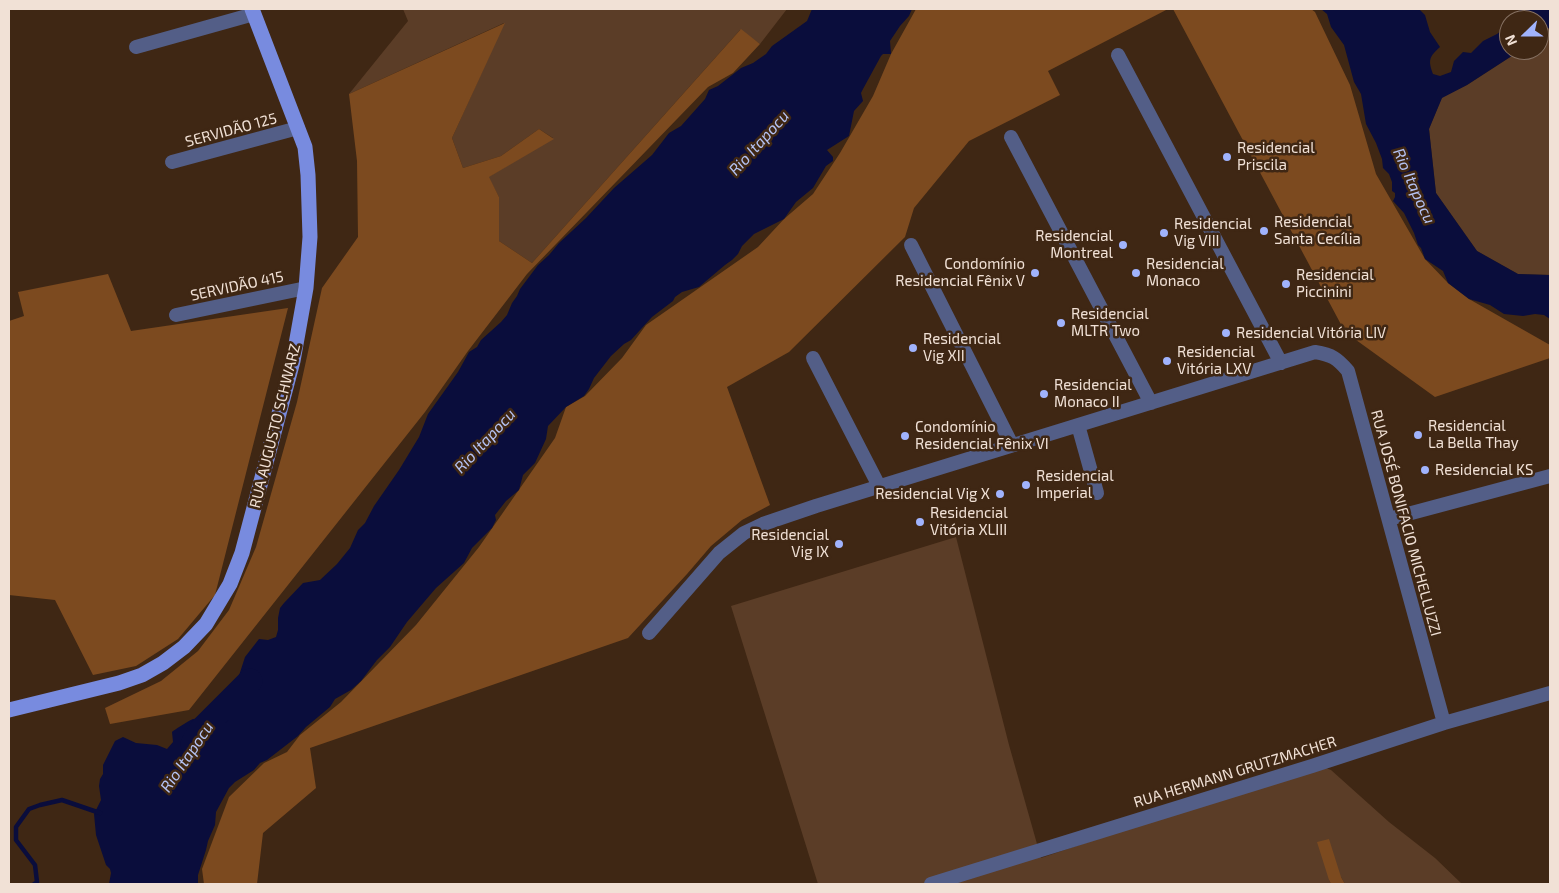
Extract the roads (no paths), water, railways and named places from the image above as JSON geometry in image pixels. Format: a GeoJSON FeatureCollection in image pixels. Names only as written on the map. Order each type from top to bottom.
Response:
{"type":"FeatureCollection","features":[{"type":"Feature","properties":{"kind":"main road","name":"RUA AUGUSTO SCHWARZ"},"geometry":{"type":"LineString","coordinates":[[9,710],[142,676],[163,664],[184,647],[206,624],[230,584],[242,553],[293,361],[306,288],[310,237],[307,162],[300,132],[253,11]]}},
{"type":"Feature","properties":{"kind":"street"},"geometry":{"type":"LineString","coordinates":[[136,47],[253,11]]}},
{"type":"Feature","properties":{"kind":"street"},"geometry":{"type":"LineString","coordinates":[[649,632],[719,553],[744,533],[763,524],[879,486],[1281,363],[1118,55]]}},
{"type":"Feature","properties":{"kind":"street","name":"SERVIDÃO 125"},"geometry":{"type":"LineString","coordinates":[[178,164],[300,132]]}},
{"type":"Feature","properties":{"kind":"street"},"geometry":{"type":"LineString","coordinates":[[1011,137],[1151,402]]}},
{"type":"Feature","properties":{"kind":"street"},"geometry":{"type":"LineString","coordinates":[[911,245],[1012,445]]}},
{"type":"Feature","properties":{"kind":"street","name":"SERVIDÃO 415"},"geometry":{"type":"LineString","coordinates":[[176,315],[306,288]]}},
{"type":"Feature","properties":{"kind":"street","name":"RUA JOSÉ BONIFACIO MICHELLUZZI"},"geometry":{"type":"LineString","coordinates":[[1281,363],[1315,352],[1328,354],[1338,360],[1348,371],[1444,722]]}},
{"type":"Feature","properties":{"kind":"street"},"geometry":{"type":"LineString","coordinates":[[813,358],[879,486]]}},
{"type":"Feature","properties":{"kind":"street"},"geometry":{"type":"LineString","coordinates":[[1078,425],[1097,493]]}},
{"type":"Feature","properties":{"kind":"street"},"geometry":{"type":"LineString","coordinates":[[1389,518],[1550,476]]}},
{"type":"Feature","properties":{"kind":"street","name":"RUA HERMANN GRUTZMACHER"},"geometry":{"type":"LineString","coordinates":[[931,884],[1312,766],[1444,722],[1550,693]]}},
{"type":"Feature","properties":{"kind":"water"},"geometry":{"type":"Polygon","coordinates":[[[812,9],[912,9],[890,41],[891,54],[883,54],[881,56],[861,93],[863,101],[854,111],[849,136],[827,150],[833,157],[833,161],[826,166],[813,188],[796,202],[784,219],[754,234],[732,260],[699,287],[682,292],[652,317],[631,340],[611,356],[594,378],[584,396],[566,407],[548,426],[546,439],[535,463],[523,475],[519,490],[506,501],[495,515],[496,520],[492,528],[472,548],[464,563],[436,588],[361,681],[351,690],[335,699],[330,707],[298,736],[229,788],[216,812],[215,825],[198,875],[198,884],[109,884],[111,873],[106,865],[96,835],[94,814],[101,800],[99,786],[103,774],[103,765],[115,741],[123,737],[136,743],[157,745],[167,749],[173,742],[172,732],[189,721],[193,719],[222,718],[228,709],[234,710],[234,707],[226,706],[224,700],[234,691],[245,657],[259,639],[268,640],[276,637],[280,608],[303,583],[320,580],[350,548],[358,530],[365,523],[419,437],[428,414],[458,372],[469,352],[477,347],[481,340],[507,315],[520,289],[538,265],[614,188],[652,155],[669,133],[681,126],[705,99],[709,90],[718,86],[741,68],[753,63],[766,54],[772,46],[807,21],[812,9]]]}},
{"type":"Feature","properties":{"kind":"water"},"geometry":{"type":"Polygon","coordinates":[[[1321,9],[1419,9],[1425,15],[1430,32],[1440,47],[1430,59],[1430,65],[1433,74],[1440,76],[1451,72],[1454,61],[1463,52],[1471,53],[1483,41],[1499,32],[1499,60],[1506,60],[1467,85],[1442,98],[1429,129],[1436,193],[1477,251],[1518,274],[1550,275],[1550,319],[1544,315],[1535,314],[1523,316],[1504,314],[1490,305],[1469,299],[1448,283],[1443,271],[1425,259],[1404,213],[1393,201],[1395,193],[1392,191],[1392,182],[1389,174],[1383,168],[1376,143],[1366,124],[1361,94],[1354,82],[1344,45],[1331,27],[1327,14],[1321,9]]]}},
{"type":"Feature","properties":{"kind":"water"},"geometry":{"type":"Polygon","coordinates":[[[1550,9],[1550,27],[1549,10],[1520,10],[1550,9]]]}},
{"type":"Feature","properties":{"kind":"waterway","name":"Rio Itapocu"},"geometry":{"type":"LineString","coordinates":[[193,744],[202,729],[250,681]]}},
{"type":"Feature","properties":{"kind":"waterway"},"geometry":{"type":"LineString","coordinates":[[34,884],[37,882],[35,865],[16,840],[16,827],[29,809],[62,800],[100,813]]}},
{"type":"Feature","properties":{"kind":"place","name":"Residencial Priscila"},"geometry":{"type":"Point","coordinates":[1227,157]}},
{"type":"Feature","properties":{"kind":"place","name":"Residencial Santa Cecília"},"geometry":{"type":"Point","coordinates":[1264,231]}},
{"type":"Feature","properties":{"kind":"place","name":"Residencial Vig VIII"},"geometry":{"type":"Point","coordinates":[1164,233]}},
{"type":"Feature","properties":{"kind":"place","name":"Residencial Montreal"},"geometry":{"type":"Point","coordinates":[1123,245]}},
{"type":"Feature","properties":{"kind":"place","name":"Condomínio Residencial Fênix V"},"geometry":{"type":"Point","coordinates":[1035,273]}},
{"type":"Feature","properties":{"kind":"place","name":"Residencial Monaco"},"geometry":{"type":"Point","coordinates":[1136,273]}},
{"type":"Feature","properties":{"kind":"place","name":"Residencial Piccinini"},"geometry":{"type":"Point","coordinates":[1286,284]}},
{"type":"Feature","properties":{"kind":"place","name":"Residencial MLTR Two"},"geometry":{"type":"Point","coordinates":[1061,323]}},
{"type":"Feature","properties":{"kind":"place","name":"Residencial Vitória LIV"},"geometry":{"type":"Point","coordinates":[1226,333]}},
{"type":"Feature","properties":{"kind":"place","name":"Residencial Vig XII"},"geometry":{"type":"Point","coordinates":[913,348]}},
{"type":"Feature","properties":{"kind":"place","name":"Residencial Vitória LXV"},"geometry":{"type":"Point","coordinates":[1167,361]}},
{"type":"Feature","properties":{"kind":"place","name":"Residencial Monaco II"},"geometry":{"type":"Point","coordinates":[1044,394]}},
{"type":"Feature","properties":{"kind":"place","name":"Residencial La Bella Thay"},"geometry":{"type":"Point","coordinates":[1418,435]}},
{"type":"Feature","properties":{"kind":"place","name":"Condomínio Residencial Fênix VI"},"geometry":{"type":"Point","coordinates":[905,436]}},
{"type":"Feature","properties":{"kind":"place","name":"Residencial KS"},"geometry":{"type":"Point","coordinates":[1425,470]}},
{"type":"Feature","properties":{"kind":"place","name":"Residencial Imperial"},"geometry":{"type":"Point","coordinates":[1026,485]}},
{"type":"Feature","properties":{"kind":"place","name":"Residencial Vig X"},"geometry":{"type":"Point","coordinates":[1000,494]}},
{"type":"Feature","properties":{"kind":"place","name":"Residencial Vitória XLIII"},"geometry":{"type":"Point","coordinates":[920,522]}},
{"type":"Feature","properties":{"kind":"place","name":"Residencial Vig IX"},"geometry":{"type":"Point","coordinates":[839,544]}}]}
